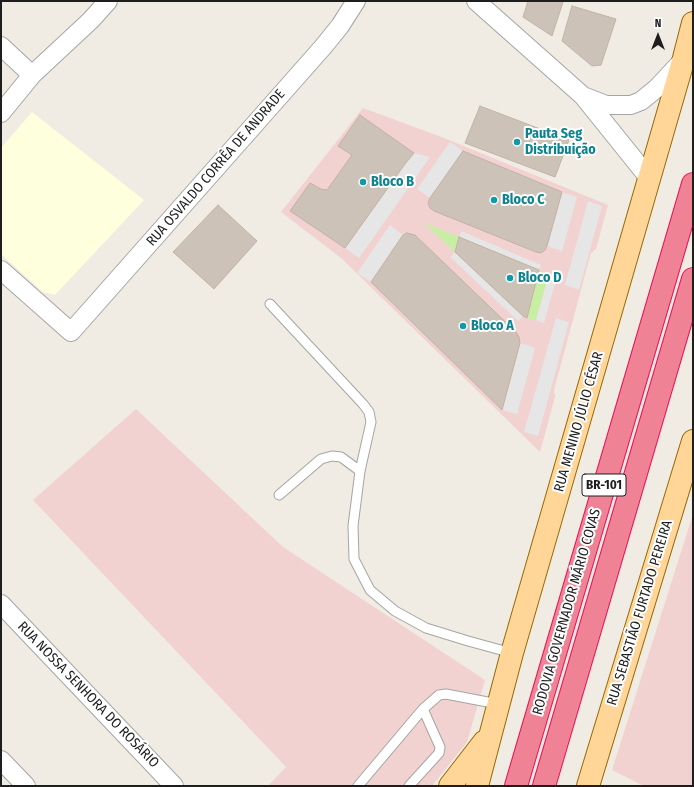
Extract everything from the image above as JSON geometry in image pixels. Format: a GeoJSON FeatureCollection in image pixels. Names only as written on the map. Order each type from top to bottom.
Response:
{"type":"FeatureCollection","features":[{"type":"Feature","properties":{"kind":"highway","name":"RODOVIA GOVERNADOR MÁRIO COVAS"},"geometry":{"type":"LineString","coordinates":[[516,786],[693,184]]}},
{"type":"Feature","properties":{"kind":"highway","name":"RODOVIA GOVERNADOR MÁRIO COVAS"},"geometry":{"type":"LineString","coordinates":[[544,786],[693,279]]}},
{"type":"Feature","properties":{"kind":"main road","name":"RUA MENINO JÚLIO CÉSAR"},"geometry":{"type":"LineString","coordinates":[[477,786],[512,653],[693,23]]}},
{"type":"Feature","properties":{"kind":"main road","name":"RUA SEBASTIÃO FURTADO PEREIRA"},"geometry":{"type":"LineString","coordinates":[[588,786],[693,441]]}},
{"type":"Feature","properties":{"kind":"main road"},"geometry":{"type":"LineString","coordinates":[[450,786],[491,733]]}},
{"type":"Feature","properties":{"kind":"street"},"geometry":{"type":"LineString","coordinates":[[1,113],[32,75],[91,20],[108,1]]}},
{"type":"Feature","properties":{"kind":"street","name":"RUA OSVALDO CORRÊA DE ANDRADE"},"geometry":{"type":"LineString","coordinates":[[1,270],[71,332],[323,47],[340,26],[356,1]]}},
{"type":"Feature","properties":{"kind":"street"},"geometry":{"type":"LineString","coordinates":[[476,1],[583,96],[649,178]]}},
{"type":"Feature","properties":{"kind":"street"},"geometry":{"type":"LineString","coordinates":[[1,46],[32,75]]}},
{"type":"Feature","properties":{"kind":"street"},"geometry":{"type":"LineString","coordinates":[[583,96],[606,105],[631,105],[641,101],[654,91],[684,58]]}},
{"type":"Feature","properties":{"kind":"street","name":"RUA NOSSA SENHORA DO ROSÁRIO"},"geometry":{"type":"LineString","coordinates":[[1,604],[174,786]]}},
{"type":"Feature","properties":{"kind":"street"},"geometry":{"type":"LineString","coordinates":[[1,760],[26,786]]}},
{"type":"Feature","properties":{"kind":"lane"},"geometry":{"type":"LineString","coordinates":[[270,304],[363,404],[368,412],[371,422],[360,471],[353,526],[354,558],[370,590],[394,611],[426,628],[468,642],[512,653]]}},
{"type":"Feature","properties":{"kind":"lane"},"geometry":{"type":"LineString","coordinates":[[279,495],[321,459],[332,456],[341,457],[360,471]]}},
{"type":"Feature","properties":{"kind":"lane"},"geometry":{"type":"LineString","coordinates":[[358,786],[423,709],[439,695],[446,694],[498,704]]}},
{"type":"Feature","properties":{"kind":"lane"},"geometry":{"type":"LineString","coordinates":[[409,786],[439,753],[440,748],[423,709]]}},
{"type":"Feature","properties":{"kind":"shaded area"},"geometry":{"type":"Polygon","coordinates":[[[363,108],[439,136],[608,205],[596,249],[591,253],[554,390],[555,397],[540,452],[341,258],[281,212],[363,108]]]}},
{"type":"Feature","properties":{"kind":"shaded area"},"geometry":{"type":"Polygon","coordinates":[[[32,112],[144,200],[55,295],[43,292],[1,254],[1,148],[32,112]]]}},
{"type":"Feature","properties":{"kind":"shaded area"},"geometry":{"type":"Polygon","coordinates":[[[450,142],[463,151],[430,198],[417,189],[450,142]]]}},
{"type":"Feature","properties":{"kind":"shaded area"},"geometry":{"type":"Polygon","coordinates":[[[414,153],[430,157],[359,258],[345,248],[414,153]]]}},
{"type":"Feature","properties":{"kind":"shaded area"},"geometry":{"type":"Polygon","coordinates":[[[562,192],[577,197],[562,251],[547,246],[562,192]]]}},
{"type":"Feature","properties":{"kind":"shaded area"},"geometry":{"type":"Polygon","coordinates":[[[588,201],[602,206],[579,290],[565,285],[588,201]]]}},
{"type":"Feature","properties":{"kind":"shaded area"},"geometry":{"type":"Polygon","coordinates":[[[390,225],[403,235],[371,282],[357,273],[390,225]]]}},
{"type":"Feature","properties":{"kind":"shaded area"},"geometry":{"type":"Polygon","coordinates":[[[461,231],[541,265],[539,270],[459,237],[461,231]]]}},
{"type":"Feature","properties":{"kind":"shaded area"},"geometry":{"type":"Polygon","coordinates":[[[455,252],[523,316],[518,321],[450,257],[455,252]]]}},
{"type":"Feature","properties":{"kind":"shaded area"},"geometry":{"type":"Polygon","coordinates":[[[549,274],[557,276],[544,323],[536,320],[549,274]]]}},
{"type":"Feature","properties":{"kind":"shaded area"},"geometry":{"type":"Polygon","coordinates":[[[556,318],[569,322],[538,436],[524,432],[556,318]]]}},
{"type":"Feature","properties":{"kind":"shaded area"},"geometry":{"type":"Polygon","coordinates":[[[520,343],[535,348],[517,414],[502,410],[520,343]]]}},
{"type":"Feature","properties":{"kind":"shaded area"},"geometry":{"type":"Polygon","coordinates":[[[136,409],[283,547],[485,680],[467,742],[432,786],[268,786],[286,767],[33,500],[136,409]]]}},
{"type":"Feature","properties":{"kind":"shaded area"},"geometry":{"type":"Polygon","coordinates":[[[693,514],[693,786],[644,786],[612,770],[693,514]]]}},
{"type":"Feature","properties":{"kind":"green space"},"geometry":{"type":"Polygon","coordinates":[[[424,223],[459,237],[455,252],[424,223]]]}},
{"type":"Feature","properties":{"kind":"green space"},"geometry":{"type":"Polygon","coordinates":[[[539,270],[549,274],[536,320],[527,318],[539,270]]]}},
{"type":"Feature","properties":{"kind":"building"},"geometry":{"type":"Polygon","coordinates":[[[528,1],[563,2],[552,36],[523,17],[528,1]]]}},
{"type":"Feature","properties":{"kind":"building"},"geometry":{"type":"Polygon","coordinates":[[[572,6],[616,19],[601,65],[592,66],[562,41],[572,6]]]}},
{"type":"Feature","properties":{"kind":"building","name":"Pauta Seg Distribuição"},"geometry":{"type":"Polygon","coordinates":[[[480,106],[569,140],[555,177],[465,143],[480,106]]]}},
{"type":"Feature","properties":{"kind":"building","name":"Bloco B"},"geometry":{"type":"Polygon","coordinates":[[[360,115],[414,153],[345,248],[290,211],[310,183],[321,189],[327,190],[352,155],[338,146],[360,115]]]}},
{"type":"Feature","properties":{"kind":"building","name":"Bloco C"},"geometry":{"type":"Polygon","coordinates":[[[463,151],[562,192],[545,250],[541,253],[536,252],[434,211],[430,208],[428,203],[430,198],[463,151]]]}},
{"type":"Feature","properties":{"kind":"building"},"geometry":{"type":"Polygon","coordinates":[[[218,205],[257,241],[214,289],[173,252],[218,205]]]}},
{"type":"Feature","properties":{"kind":"building","name":"Bloco A"},"geometry":{"type":"Polygon","coordinates":[[[407,233],[415,235],[516,332],[519,337],[520,343],[502,410],[371,282],[403,235],[407,233]]]}},
{"type":"Feature","properties":{"kind":"building","name":"Bloco D"},"geometry":{"type":"Polygon","coordinates":[[[459,237],[539,270],[527,318],[523,316],[455,252],[459,237]]]}},
{"type":"Feature","properties":{"kind":"place","name":"Pauta Seg Distribuição"},"geometry":{"type":"Point","coordinates":[517,142]}},
{"type":"Feature","properties":{"kind":"place","name":"Bloco B"},"geometry":{"type":"Point","coordinates":[363,182]}},
{"type":"Feature","properties":{"kind":"place","name":"Bloco C"},"geometry":{"type":"Point","coordinates":[494,200]}},
{"type":"Feature","properties":{"kind":"place","name":"Bloco D"},"geometry":{"type":"Point","coordinates":[510,278]}},
{"type":"Feature","properties":{"kind":"place","name":"Bloco A"},"geometry":{"type":"Point","coordinates":[463,326]}}]}
